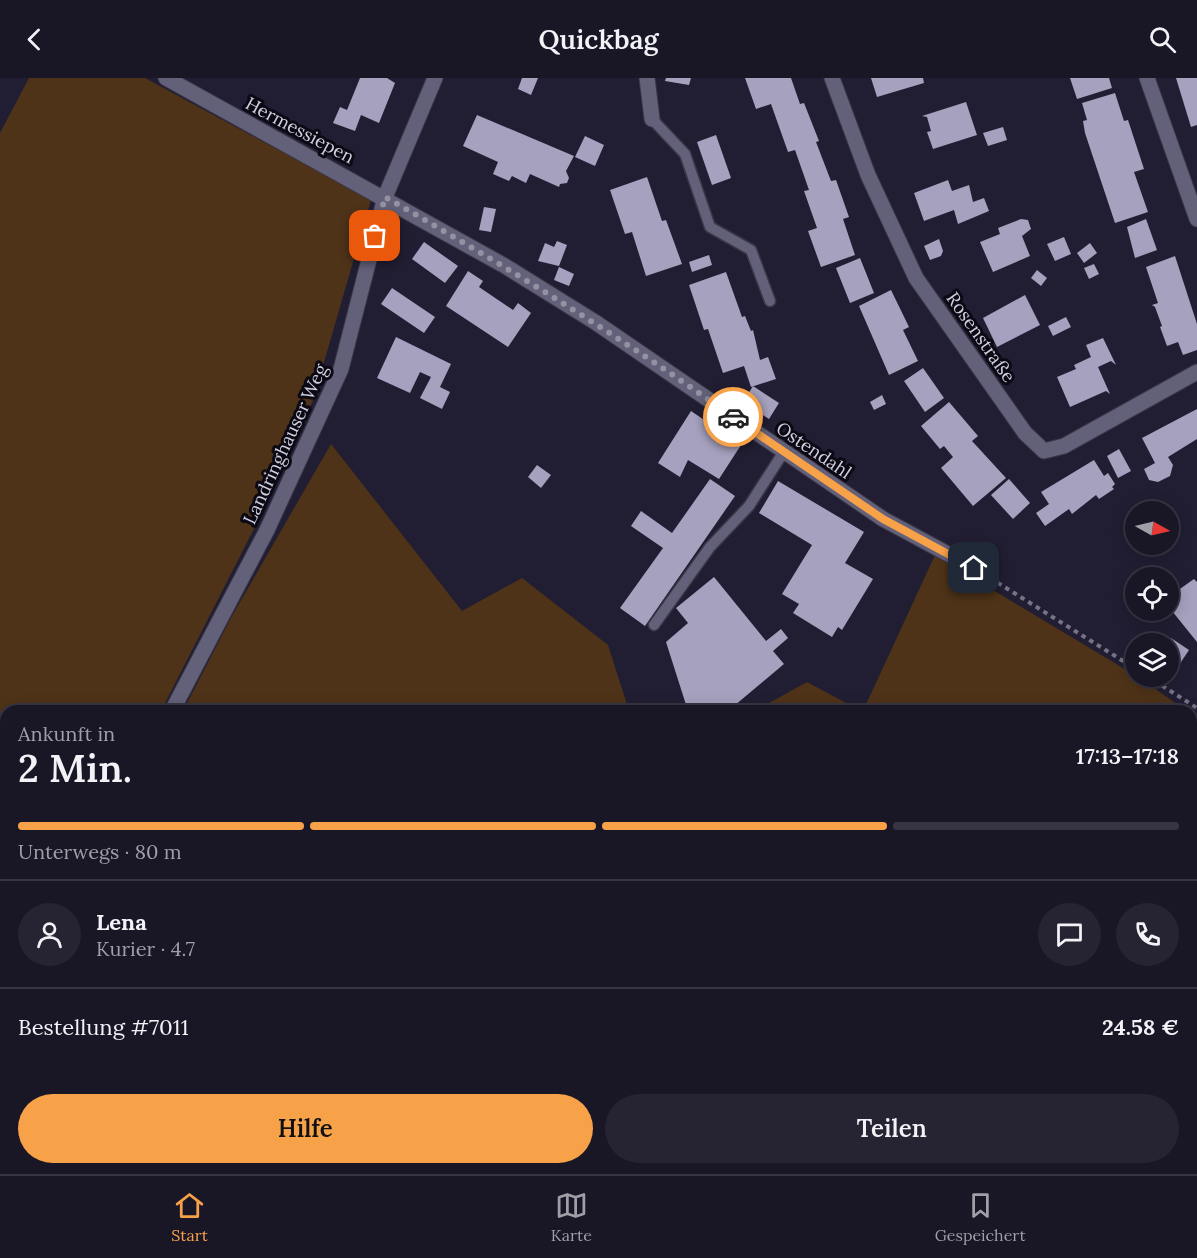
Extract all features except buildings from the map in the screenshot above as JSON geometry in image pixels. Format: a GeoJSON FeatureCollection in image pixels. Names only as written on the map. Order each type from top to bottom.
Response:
{"type":"FeatureCollection","features":[{"type":"Feature","properties":{"kind":"street","name":"Hermessiepen"},"geometry":{"type":"LineString","coordinates":[[166,78],[385,197]]}},
{"type":"Feature","properties":{"kind":"street","name":"Landringhauser Weg"},"geometry":{"type":"LineString","coordinates":[[175,705],[267,530],[341,369],[385,197],[435,78]]}},
{"type":"Feature","properties":{"kind":"street"},"geometry":{"type":"LineString","coordinates":[[647,78],[651,118]]}},
{"type":"Feature","properties":{"kind":"street","name":"Rosenstraße"},"geometry":{"type":"LineString","coordinates":[[832,78],[868,175],[916,278],[1025,433],[1044,451],[1065,446],[1197,372]]}},
{"type":"Feature","properties":{"kind":"street"},"geometry":{"type":"LineString","coordinates":[[1147,78],[1197,219]]}},
{"type":"Feature","properties":{"kind":"street","name":"Ostendahl"},"geometry":{"type":"LineString","coordinates":[[385,197],[505,266],[595,322],[783,453],[883,519],[974,568]]}},
{"type":"Feature","properties":{"kind":"lane"},"geometry":{"type":"LineString","coordinates":[[651,118],[685,154],[710,227],[751,250],[770,301]]}},
{"type":"Feature","properties":{"kind":"lane"},"geometry":{"type":"LineString","coordinates":[[654,625],[710,547],[749,506],[783,453]]}},
{"type":"Feature","properties":{"kind":"path"},"geometry":{"type":"LineString","coordinates":[[974,568],[1125,662]]}},
{"type":"Feature","properties":{"kind":"path"},"geometry":{"type":"LineString","coordinates":[[1164,687],[1192,705]]}},
{"type":"Feature","properties":{"kind":"shaded area"},"geometry":{"type":"Polygon","coordinates":[[[29,78],[145,78],[371,200],[313,400],[260,517],[164,705],[0,705],[0,133],[29,78]]]}},
{"type":"Feature","properties":{"kind":"shaded area"},"geometry":{"type":"Polygon","coordinates":[[[331,444],[462,611],[522,578],[608,645],[627,705],[186,705],[232,616],[331,444]]]}},
{"type":"Feature","properties":{"kind":"shaded area"},"geometry":{"type":"Polygon","coordinates":[[[935,555],[1125,669],[1125,687],[1152,687],[1178,705],[866,705],[935,555]]]}},
{"type":"Feature","properties":{"kind":"shaded area"},"geometry":{"type":"Polygon","coordinates":[[[807,682],[850,705],[766,705],[807,682]]]}},
{"type":"Feature","properties":{"kind":"way so far"},"geometry":{"type":"LineString","coordinates":[[375,236],[385,197],[505,266],[595,322],[733,417]]}},
{"type":"Feature","properties":{"kind":"route"},"geometry":{"type":"LineString","coordinates":[[733,417],[883,519],[974,568]]}}]}
